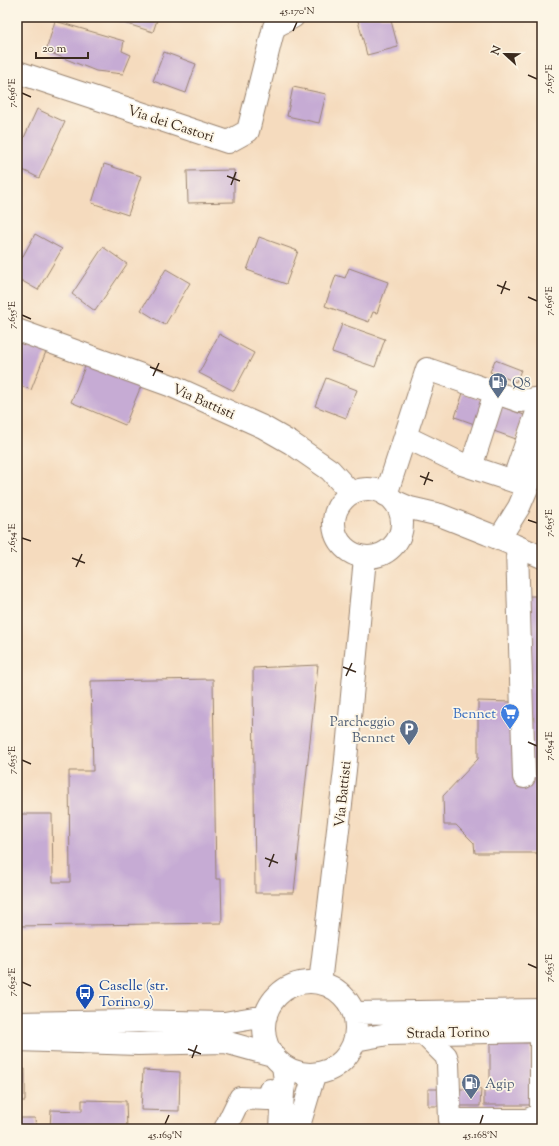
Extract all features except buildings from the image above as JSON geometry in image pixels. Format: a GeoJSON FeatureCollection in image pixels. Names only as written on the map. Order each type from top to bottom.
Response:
{"type":"FeatureCollection","features":[{"type":"Feature","properties":{"kind":"street","name":"Via dei Castori"},"geometry":{"type":"LineString","coordinates":[[17,72],[228,142],[248,130],[274,27],[293,17]]}},
{"type":"Feature","properties":{"kind":"street","name":"Via Battisti"},"geometry":{"type":"LineString","coordinates":[[17,330],[172,386],[263,427],[291,443],[330,470],[351,494]]}},
{"type":"Feature","properties":{"kind":"street"},"geometry":{"type":"LineString","coordinates":[[390,498],[406,437],[427,369],[520,401],[542,398],[521,483],[519,507],[500,539]]}},
{"type":"Feature","properties":{"kind":"street"},"geometry":{"type":"LineString","coordinates":[[471,467],[496,393]]}},
{"type":"Feature","properties":{"kind":"street"},"geometry":{"type":"LineString","coordinates":[[406,437],[471,467],[521,483]]}},
{"type":"Feature","properties":{"kind":"street"},"geometry":{"type":"LineString","coordinates":[[521,483],[542,444]]}},
{"type":"Feature","properties":{"kind":"street"},"geometry":{"type":"LineString","coordinates":[[390,498],[399,509],[401,518],[402,528],[396,543],[385,553],[372,557],[364,558],[347,551],[340,544],[336,535],[334,526],[336,512],[343,500],[351,494],[359,490],[369,489],[378,491],[410,508],[440,515],[542,557]]}},
{"type":"Feature","properties":{"kind":"street"},"geometry":{"type":"LineString","coordinates":[[500,539],[517,549],[518,554],[524,777]]}},
{"type":"Feature","properties":{"kind":"street","name":"Via Battisti"},"geometry":{"type":"LineString","coordinates":[[320,983],[345,770],[364,558]]}},
{"type":"Feature","properties":{"kind":"street"},"geometry":{"type":"LineString","coordinates":[[17,1040],[138,1044],[225,1042],[277,1060],[292,1071],[314,1075],[325,1072],[344,1060],[351,1051],[355,1040],[357,1026],[354,1012],[346,999],[335,988],[320,983],[306,982],[292,985],[280,992],[271,1003],[266,1016],[264,1030],[266,1043],[277,1060],[285,1080],[281,1129]]}},
{"type":"Feature","properties":{"kind":"street"},"geometry":{"type":"LineString","coordinates":[[354,1012],[462,1011],[467,1019],[474,1022],[531,1023],[536,1026],[542,1024],[541,1114],[527,1120],[450,1120],[448,1063],[446,1056],[423,1033]]}},
{"type":"Feature","properties":{"kind":"street"},"geometry":{"type":"LineString","coordinates":[[17,1023],[129,1021],[224,1023],[266,1016]]}},
{"type":"Feature","properties":{"kind":"street","name":"Strada Torino"},"geometry":{"type":"LineString","coordinates":[[355,1040],[388,1034],[423,1033],[542,1024]]}},
{"type":"Feature","properties":{"kind":"street"},"geometry":{"type":"LineString","coordinates":[[298,1129],[314,1075]]}},
{"type":"Feature","properties":{"kind":"street"},"geometry":{"type":"LineString","coordinates":[[225,1129],[240,1098],[268,1099],[270,1090],[283,1092]]}},
{"type":"Feature","properties":{"kind":"place","name":"Q8"},"geometry":{"type":"Point","coordinates":[498,399]}},
{"type":"Feature","properties":{"kind":"place","name":"Bennet"},"geometry":{"type":"Point","coordinates":[510,730]}},
{"type":"Feature","properties":{"kind":"place","name":"Parcheggio Bennet"},"geometry":{"type":"Point","coordinates":[409,746]}},
{"type":"Feature","properties":{"kind":"place","name":"Caselle (str. Torino 9)"},"geometry":{"type":"Point","coordinates":[85,1010]}},
{"type":"Feature","properties":{"kind":"place","name":"Agip"},"geometry":{"type":"Point","coordinates":[471,1100]}}]}
